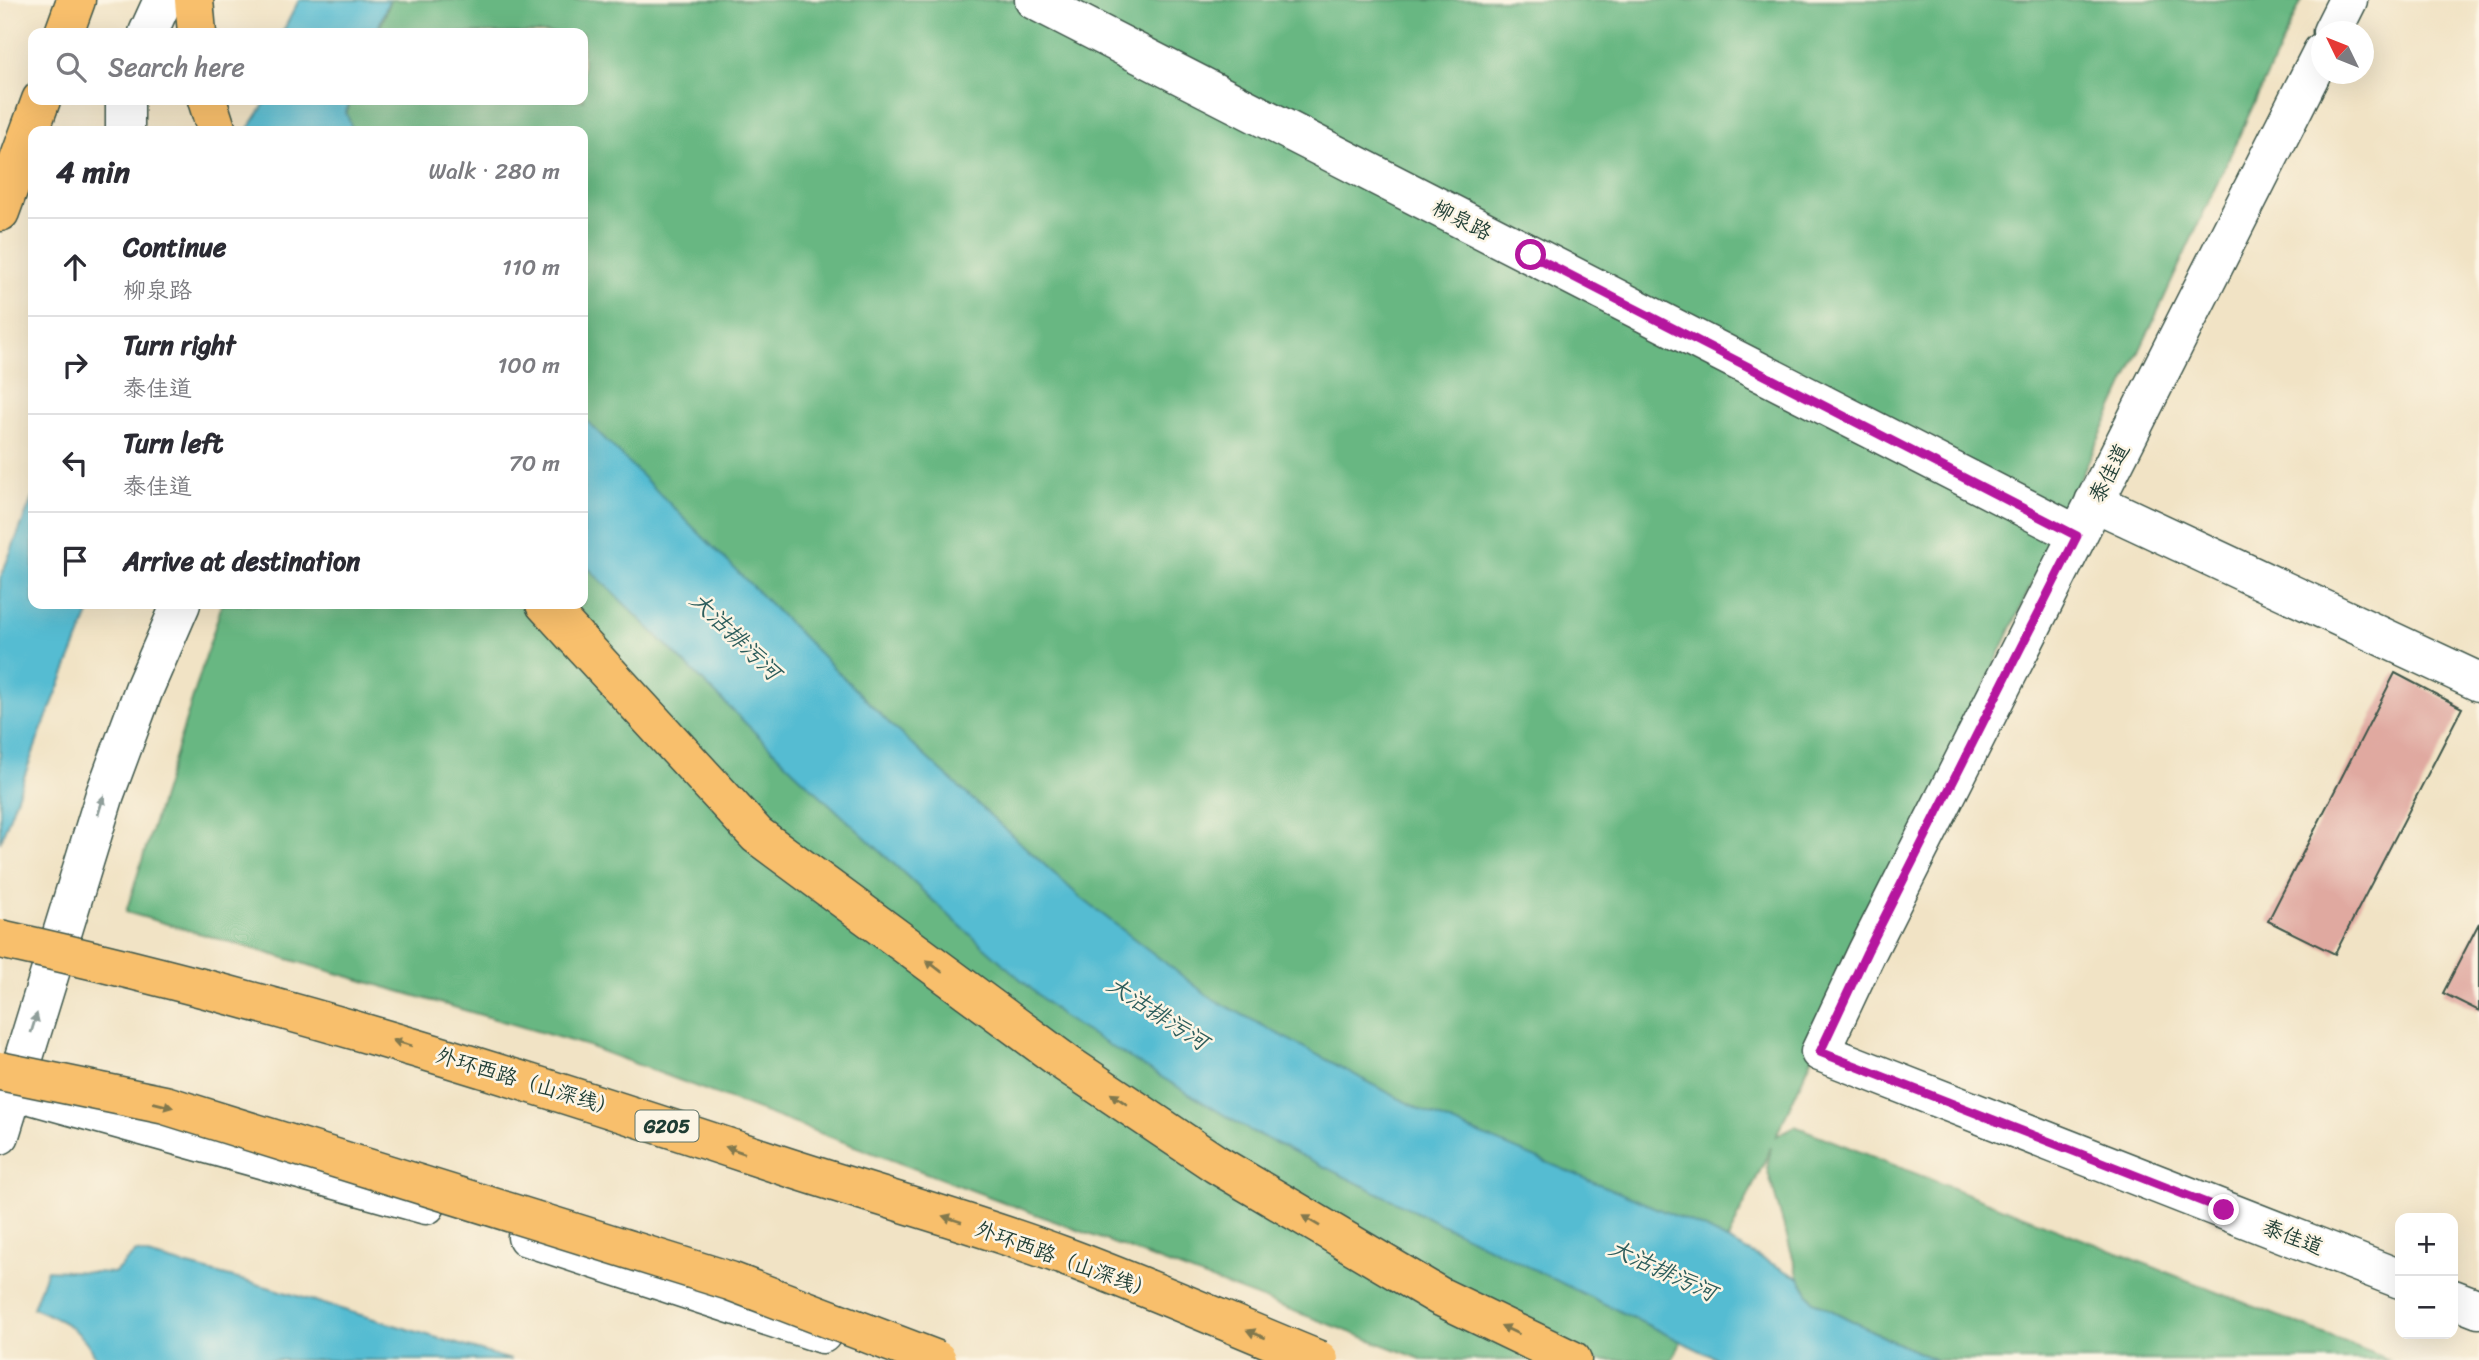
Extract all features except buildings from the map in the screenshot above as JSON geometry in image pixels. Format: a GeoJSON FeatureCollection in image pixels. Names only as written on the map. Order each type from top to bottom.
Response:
{"type":"FeatureCollection","features":[{"type":"Feature","properties":{"kind":"highway"},"geometry":{"type":"LineString","coordinates":[[66,28],[76,0]]}},
{"type":"Feature","properties":{"kind":"highway"},"geometry":{"type":"LineString","coordinates":[[194,0],[197,28]]}},
{"type":"Feature","properties":{"kind":"highway"},"geometry":{"type":"LineString","coordinates":[[31,126],[39,105]]}},
{"type":"Feature","properties":{"kind":"highway"},"geometry":{"type":"LineString","coordinates":[[209,105],[215,126]]}},
{"type":"Feature","properties":{"kind":"highway"},"geometry":{"type":"LineString","coordinates":[[0,212],[28,136]]}},
{"type":"Feature","properties":{"kind":"highway"},"geometry":{"type":"LineString","coordinates":[[550,609],[757,835],[1055,1056],[1216,1164],[1428,1289],[1572,1360]]}},
{"type":"Feature","properties":{"kind":"highway","name":"外环西路（山深线）"},"geometry":{"type":"LineString","coordinates":[[0,939],[293,1011],[598,1103],[1060,1254],[1319,1360]]}},
{"type":"Feature","properties":{"kind":"highway"},"geometry":{"type":"LineString","coordinates":[[7,1080],[178,1110],[730,1281],[937,1360]]}},
{"type":"Feature","properties":{"kind":"street"},"geometry":{"type":"LineString","coordinates":[[150,28],[163,0]]}},
{"type":"Feature","properties":{"kind":"street","name":"柳泉路"},"geometry":{"type":"LineString","coordinates":[[1034,0],[2086,519],[2479,682]]}},
{"type":"Feature","properties":{"kind":"street"},"geometry":{"type":"LineString","coordinates":[[2338,21],[2348,0]]}},
{"type":"Feature","properties":{"kind":"street","name":"泰佳道"},"geometry":{"type":"LineString","coordinates":[[2311,74],[1867,952],[1820,1052],[2395,1277]]}},
{"type":"Feature","properties":{"kind":"street"},"geometry":{"type":"LineString","coordinates":[[125,105],[125,126]]}},
{"type":"Feature","properties":{"kind":"street"},"geometry":{"type":"LineString","coordinates":[[0,1135],[7,1080],[104,794],[144,689],[179,609]]}},
{"type":"Feature","properties":{"kind":"street"},"geometry":{"type":"LineString","coordinates":[[7,1080],[443,1210],[901,1360]]}},
{"type":"Feature","properties":{"kind":"street"},"geometry":{"type":"LineString","coordinates":[[2458,1301],[2479,1310]]}},
{"type":"Feature","properties":{"kind":"green space"},"geometry":{"type":"Polygon","coordinates":[[[391,0],[2302,0],[1776,1136],[1795,1126],[2390,1360],[1936,1360],[1813,1301],[1799,1278],[1767,1168],[1771,1147],[1672,1360],[1424,1360],[588,1046],[126,912],[220,609],[588,609],[588,126],[343,126],[349,105],[588,105],[588,28],[380,28],[391,0]]]}},
{"type":"Feature","properties":{"kind":"water"},"geometry":{"type":"Polygon","coordinates":[[[299,0],[389,0],[378,28],[285,28],[299,0]]]}},
{"type":"Feature","properties":{"kind":"water"},"geometry":{"type":"Polygon","coordinates":[[[264,105],[348,105],[346,112],[351,126],[250,126],[264,105]]]}},
{"type":"Feature","properties":{"kind":"water","name":"大沽排污河"},"geometry":{"type":"Polygon","coordinates":[[[588,422],[894,728],[1080,897],[1211,998],[1419,1109],[1704,1228],[1799,1278],[1813,1301],[1936,1360],[1719,1360],[1249,1130],[1064,1018],[792,769],[588,568],[588,422]]]}},
{"type":"Feature","properties":{"kind":"water"},"geometry":{"type":"Polygon","coordinates":[[[28,509],[28,609],[91,609],[41,731],[0,843],[0,579],[28,509]]]}},
{"type":"Feature","properties":{"kind":"water"},"geometry":{"type":"Polygon","coordinates":[[[136,1252],[264,1286],[511,1360],[97,1360],[86,1341],[71,1327],[33,1308],[47,1270],[114,1273],[136,1252]]]}},
{"type":"Feature","properties":{"kind":"route"},"geometry":{"type":"LineString","coordinates":[[1531,255],[2077,536],[1867,952],[1820,1052],[2224,1210]]}}]}
